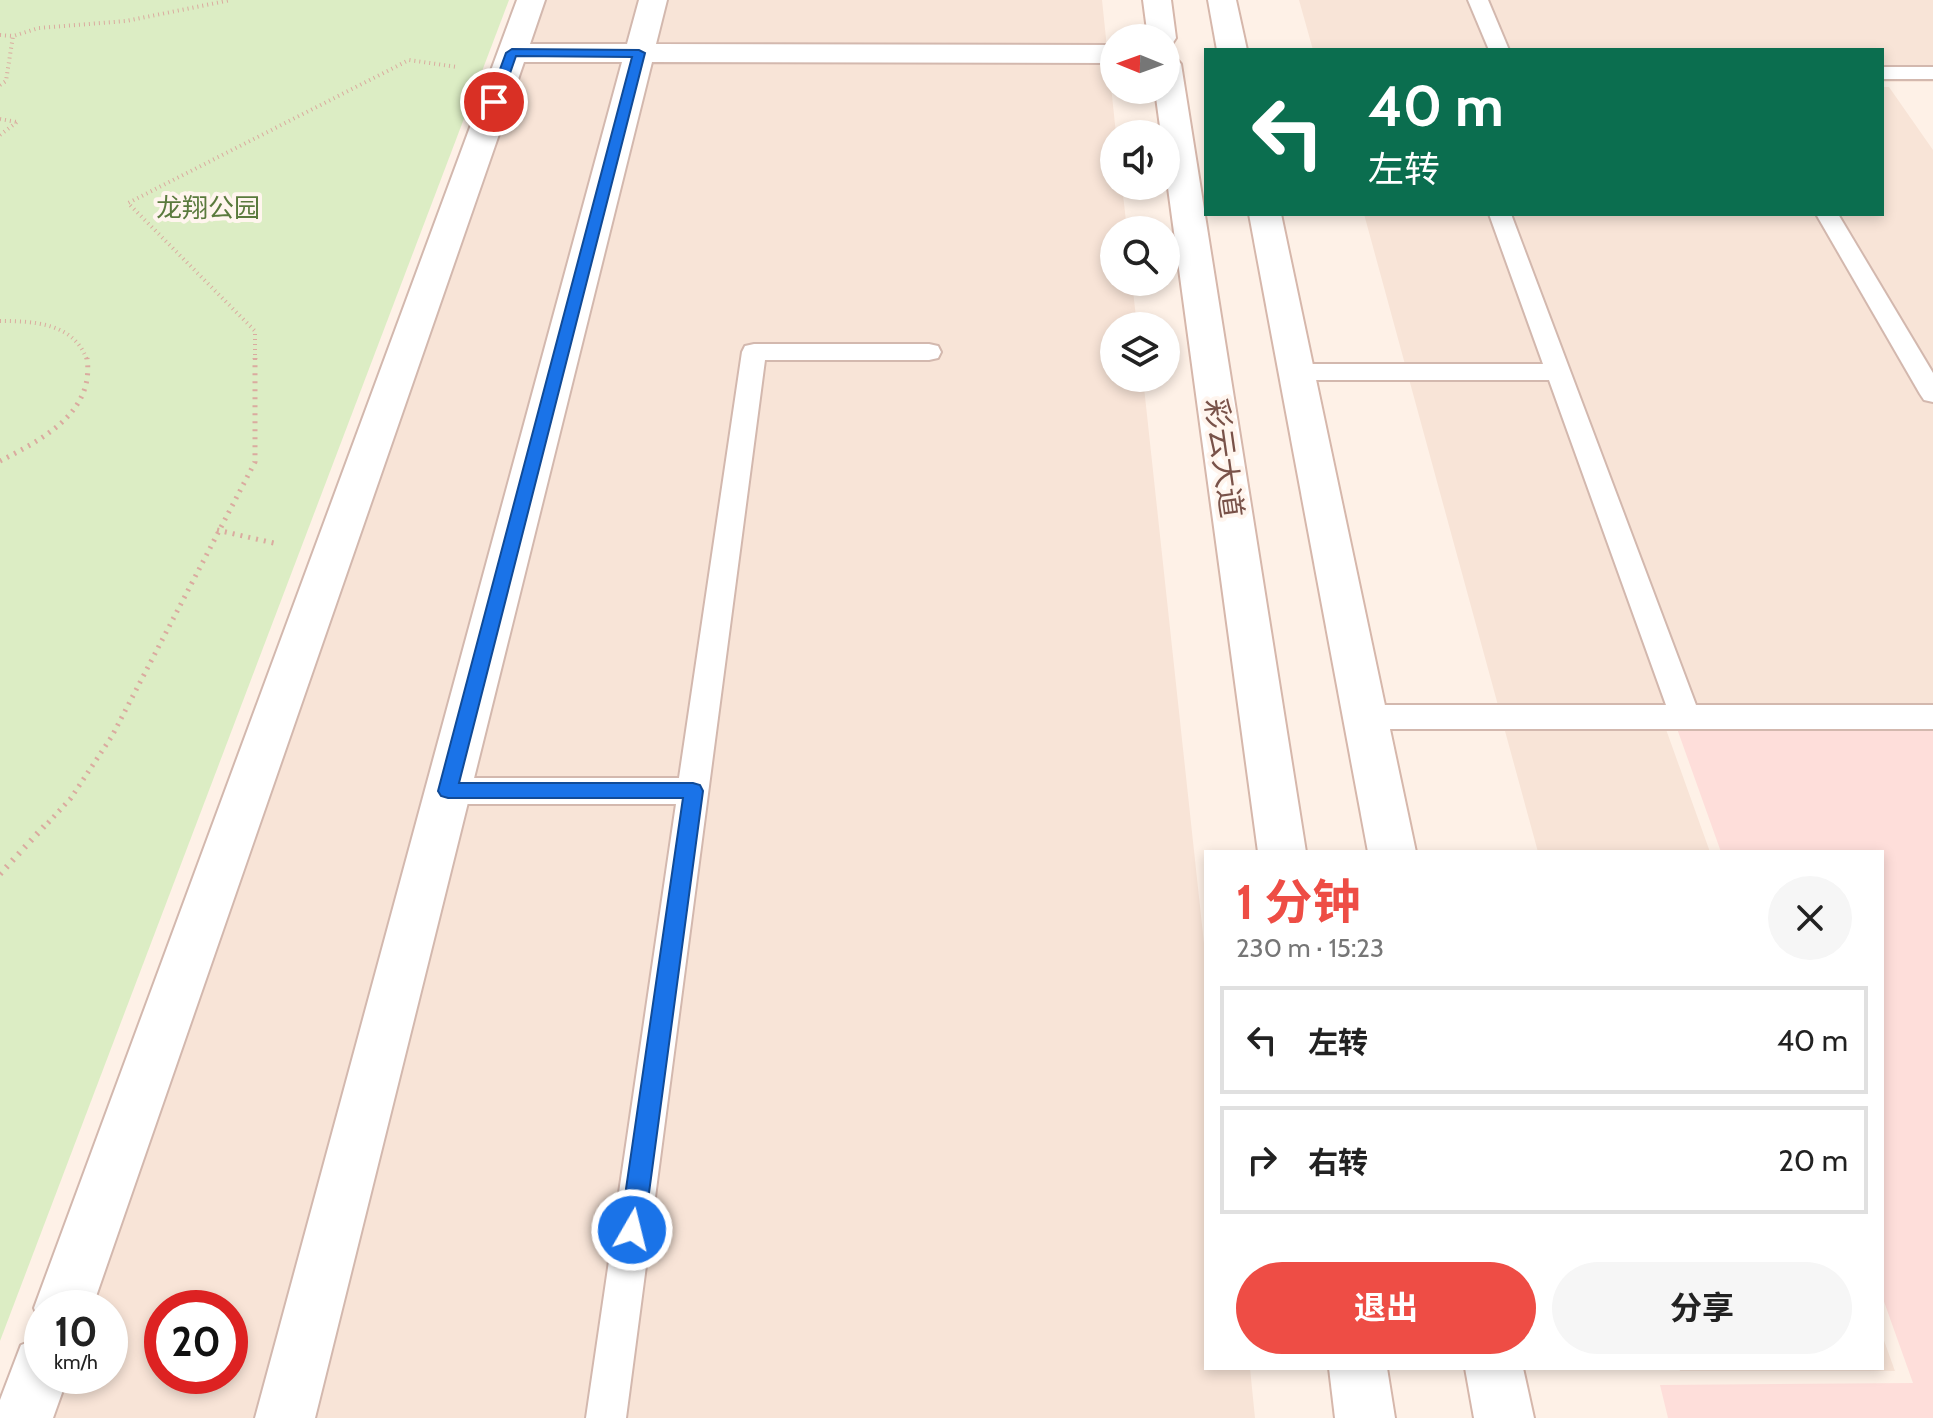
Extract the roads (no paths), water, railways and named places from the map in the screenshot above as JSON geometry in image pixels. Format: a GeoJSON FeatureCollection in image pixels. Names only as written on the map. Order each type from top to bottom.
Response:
{"type":"FeatureCollection","features":[{"type":"Feature","properties":{"kind":"street"},"geometry":{"type":"LineString","coordinates":[[69,1290],[531,0]]}},
{"type":"Feature","properties":{"kind":"street"},"geometry":{"type":"LineString","coordinates":[[285,1418],[653,0]]}},
{"type":"Feature","properties":{"kind":"street"},"geometry":{"type":"LineString","coordinates":[[1157,0],[1160,24]]}},
{"type":"Feature","properties":{"kind":"street"},"geometry":{"type":"LineString","coordinates":[[1222,0],[1232,48]]}},
{"type":"Feature","properties":{"kind":"street"},"geometry":{"type":"LineString","coordinates":[[508,63],[639,53],[1100,54]]}},
{"type":"Feature","properties":{"kind":"street","name":"彩云大道"},"geometry":{"type":"LineString","coordinates":[[1172,104],[1282,850]]}},
{"type":"Feature","properties":{"kind":"street"},"geometry":{"type":"LineString","coordinates":[[1265,216],[1392,850]]}},
{"type":"Feature","properties":{"kind":"street"},"geometry":{"type":"LineString","coordinates":[[1358,1370],[1365,1418]]}},
{"type":"Feature","properties":{"kind":"street"},"geometry":{"type":"LineString","coordinates":[[1494,1370],[1504,1418]]}},
{"type":"Feature","properties":{"kind":"street"},"geometry":{"type":"LineString","coordinates":[[23,1418],[32,1394]]}},
{"type":"Feature","properties":{"kind":"lane"},"geometry":{"type":"LineString","coordinates":[[1478,0],[1498,48]]}},
{"type":"Feature","properties":{"kind":"lane"},"geometry":{"type":"LineString","coordinates":[[1884,73],[1933,73]]}},
{"type":"Feature","properties":{"kind":"lane"},"geometry":{"type":"LineString","coordinates":[[1501,216],[1685,717]]}},
{"type":"Feature","properties":{"kind":"lane"},"geometry":{"type":"LineString","coordinates":[[1828,216],[1933,394]]}},
{"type":"Feature","properties":{"kind":"lane"},"geometry":{"type":"LineString","coordinates":[[606,1418],[754,352],[929,352]]}},
{"type":"Feature","properties":{"kind":"lane"},"geometry":{"type":"LineString","coordinates":[[1297,372],[1558,372]]}},
{"type":"Feature","properties":{"kind":"lane"},"geometry":{"type":"LineString","coordinates":[[1365,717],[1933,717]]}},
{"type":"Feature","properties":{"kind":"lane"},"geometry":{"type":"LineString","coordinates":[[448,791],[693,791]]}},
{"type":"Feature","properties":{"kind":"park label","name":"龙翔公园"},"geometry":{"type":"Point","coordinates":[208,208]}}]}
